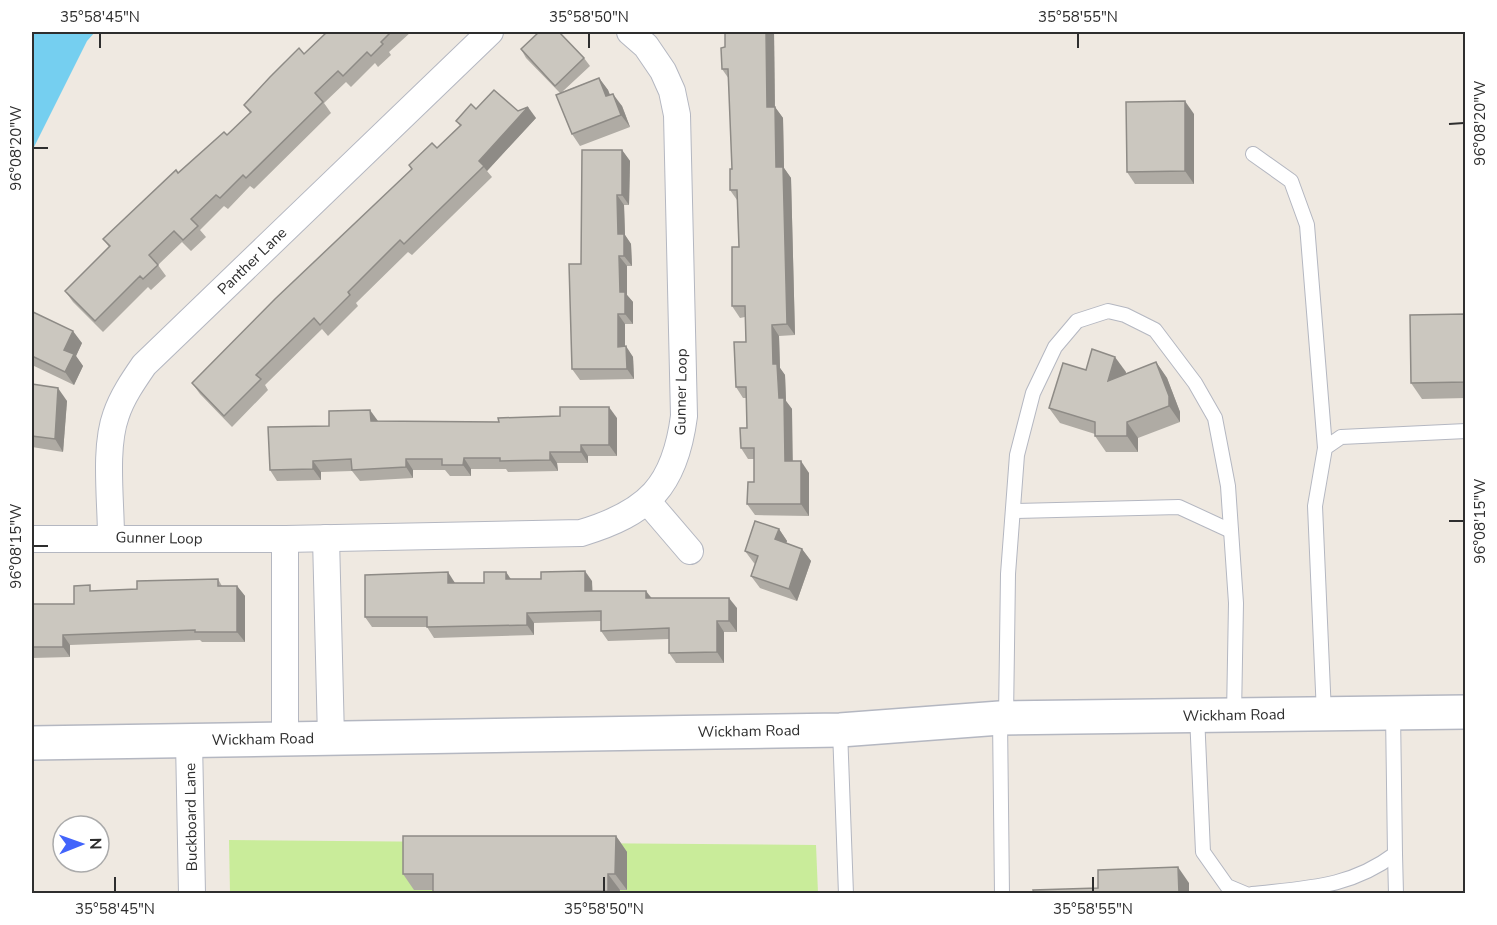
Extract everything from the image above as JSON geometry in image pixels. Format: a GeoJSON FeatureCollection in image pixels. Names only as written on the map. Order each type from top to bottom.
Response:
{"type":"FeatureCollection","features":[{"type":"Feature","properties":{"kind":"street","name":"Panther Lane"},"geometry":{"type":"LineString","coordinates":[[111,537],[111,446],[115,417],[126,392],[144,365],[490,32]]}},
{"type":"Feature","properties":{"kind":"street","name":"Gunner Loop"},"geometry":{"type":"LineString","coordinates":[[32,539],[111,537],[285,539],[581,533],[612,524],[648,502],[673,464],[680,443],[684,416],[680,139],[678,115],[667,81],[646,46],[630,32]]}},
{"type":"Feature","properties":{"kind":"street"},"geometry":{"type":"LineString","coordinates":[[648,502],[690,551]]}},
{"type":"Feature","properties":{"kind":"street"},"geometry":{"type":"LineString","coordinates":[[326,538],[331,738]]}},
{"type":"Feature","properties":{"kind":"street"},"geometry":{"type":"LineString","coordinates":[[285,539],[285,739]]}},
{"type":"Feature","properties":{"kind":"street","name":"Wickham Road"},"geometry":{"type":"LineString","coordinates":[[32,743],[840,730],[1003,718],[1466,712]]}},
{"type":"Feature","properties":{"kind":"street","name":"Buckboard Lane"},"geometry":{"type":"LineString","coordinates":[[189,741],[192,894]]}},
{"type":"Feature","properties":{"kind":"lane"},"geometry":{"type":"LineString","coordinates":[[1252,154],[1291,181],[1307,225],[1325,448],[1315,506],[1324,714]]}},
{"type":"Feature","properties":{"kind":"lane"},"geometry":{"type":"LineString","coordinates":[[1002,894],[1003,718],[1008,574],[1017,456],[1037,384],[1055,347],[1077,321],[1108,311],[1125,315],[1155,330],[1195,382],[1215,418],[1228,486],[1236,603],[1234,715]]}},
{"type":"Feature","properties":{"kind":"lane"},"geometry":{"type":"LineString","coordinates":[[1325,448],[1341,437],[1466,431]]}},
{"type":"Feature","properties":{"kind":"lane"},"geometry":{"type":"LineString","coordinates":[[1013,511],[1179,507],[1231,531]]}},
{"type":"Feature","properties":{"kind":"lane"},"geometry":{"type":"LineString","coordinates":[[1393,713],[1396,894]]}},
{"type":"Feature","properties":{"kind":"lane"},"geometry":{"type":"LineString","coordinates":[[1197,715],[1203,852],[1227,886],[1246,894]]}},
{"type":"Feature","properties":{"kind":"lane"},"geometry":{"type":"LineString","coordinates":[[840,730],[846,894]]}},
{"type":"Feature","properties":{"kind":"lane"},"geometry":{"type":"LineString","coordinates":[[1252,894],[1334,885],[1376,869],[1395,854]]}},
{"type":"Feature","properties":{"kind":"green space"},"geometry":{"type":"Polygon","coordinates":[[[229,840],[816,845],[818,893],[230,893],[229,840]]]}},
{"type":"Feature","properties":{"kind":"water"},"geometry":{"type":"Polygon","coordinates":[[[32,32],[95,32],[87,41],[32,151],[32,32]]]}},
{"type":"Feature","properties":{"kind":"building"},"geometry":{"type":"Polygon","coordinates":[[[327,32],[391,32],[371,56],[367,52],[343,76],[338,71],[315,93],[323,102],[246,178],[243,175],[220,198],[216,195],[191,219],[198,226],[183,240],[174,231],[149,255],[158,265],[143,279],[140,276],[95,321],[65,291],[110,246],[103,239],[176,170],[178,173],[224,132],[227,135],[251,112],[244,105],[270,77],[299,48],[304,54],[327,32]]]}},
{"type":"Feature","properties":{"kind":"building"},"geometry":{"type":"Polygon","coordinates":[[[539,32],[559,32],[584,58],[555,86],[521,49],[539,32]]]}},
{"type":"Feature","properties":{"kind":"building"},"geometry":{"type":"Polygon","coordinates":[[[725,32],[766,32],[767,107],[775,107],[776,167],[783,167],[787,324],[772,325],[773,364],[777,364],[779,398],[784,398],[785,461],[801,461],[801,504],[747,504],[748,482],[754,482],[754,448],[741,448],[740,428],[747,428],[746,387],[736,387],[734,342],[746,342],[745,306],[732,306],[732,247],[739,247],[737,190],[730,190],[730,169],[732,169],[728,69],[722,69],[721,48],[725,47],[725,32]]]}},
{"type":"Feature","properties":{"kind":"building"},"geometry":{"type":"Polygon","coordinates":[[[599,78],[606,96],[613,94],[621,115],[572,134],[556,95],[599,78]]]}},
{"type":"Feature","properties":{"kind":"building"},"geometry":{"type":"Polygon","coordinates":[[[494,90],[518,111],[528,107],[479,161],[484,166],[404,244],[400,240],[348,292],[350,295],[320,325],[314,318],[256,375],[261,379],[224,416],[192,383],[275,299],[412,169],[409,165],[432,143],[437,148],[461,125],[456,121],[471,104],[476,109],[494,90]]]}},
{"type":"Feature","properties":{"kind":"building"},"geometry":{"type":"Polygon","coordinates":[[[1185,101],[1185,171],[1127,172],[1126,102],[1185,101]]]}},
{"type":"Feature","properties":{"kind":"building"},"geometry":{"type":"Polygon","coordinates":[[[582,150],[622,150],[622,195],[617,195],[618,234],[624,234],[624,256],[619,256],[620,292],[625,292],[625,314],[618,314],[618,347],[626,346],[627,369],[572,369],[569,264],[581,264],[582,150]]]}},
{"type":"Feature","properties":{"kind":"building"},"geometry":{"type":"Polygon","coordinates":[[[33,312],[73,331],[64,350],[74,354],[65,372],[32,356],[33,312]]]}},
{"type":"Feature","properties":{"kind":"building"},"geometry":{"type":"Polygon","coordinates":[[[1466,314],[1466,382],[1411,383],[1410,315],[1466,314]]]}},
{"type":"Feature","properties":{"kind":"building"},"geometry":{"type":"Polygon","coordinates":[[[1092,349],[1115,357],[1108,381],[1156,362],[1169,396],[1169,406],[1127,422],[1127,436],[1095,436],[1095,422],[1049,408],[1063,363],[1086,370],[1092,349]]]}},
{"type":"Feature","properties":{"kind":"building"},"geometry":{"type":"Polygon","coordinates":[[[32,384],[58,388],[55,439],[32,436],[32,384]]]}},
{"type":"Feature","properties":{"kind":"building"},"geometry":{"type":"Polygon","coordinates":[[[560,407],[609,407],[609,445],[581,445],[581,452],[550,452],[550,460],[500,461],[500,458],[464,458],[463,465],[442,465],[442,459],[406,459],[406,467],[352,470],[351,459],[313,461],[313,469],[270,470],[268,427],[329,426],[329,411],[370,410],[371,421],[499,422],[498,418],[560,416],[560,407]]]}},
{"type":"Feature","properties":{"kind":"building"},"geometry":{"type":"Polygon","coordinates":[[[755,521],[779,529],[775,539],[802,549],[789,589],[751,576],[758,556],[745,551],[755,521]]]}},
{"type":"Feature","properties":{"kind":"building"},"geometry":{"type":"Polygon","coordinates":[[[585,571],[585,591],[646,591],[646,598],[729,598],[729,621],[717,621],[717,652],[669,653],[669,628],[601,631],[601,611],[527,613],[527,625],[427,627],[427,617],[365,617],[365,575],[448,572],[448,583],[484,583],[484,572],[506,572],[506,579],[541,579],[541,572],[585,571]]]}},
{"type":"Feature","properties":{"kind":"building"},"geometry":{"type":"Polygon","coordinates":[[[218,579],[218,586],[237,586],[237,632],[195,632],[195,630],[63,635],[63,647],[32,647],[32,604],[74,604],[74,586],[90,585],[90,591],[137,589],[137,581],[218,579]]]}},
{"type":"Feature","properties":{"kind":"building"},"geometry":{"type":"Polygon","coordinates":[[[403,836],[616,836],[615,874],[608,874],[608,891],[433,892],[433,874],[403,874],[403,836]]]}},
{"type":"Feature","properties":{"kind":"building"},"geometry":{"type":"Polygon","coordinates":[[[1178,867],[1179,894],[1034,894],[1033,890],[1098,888],[1098,870],[1178,867]]]}}]}
